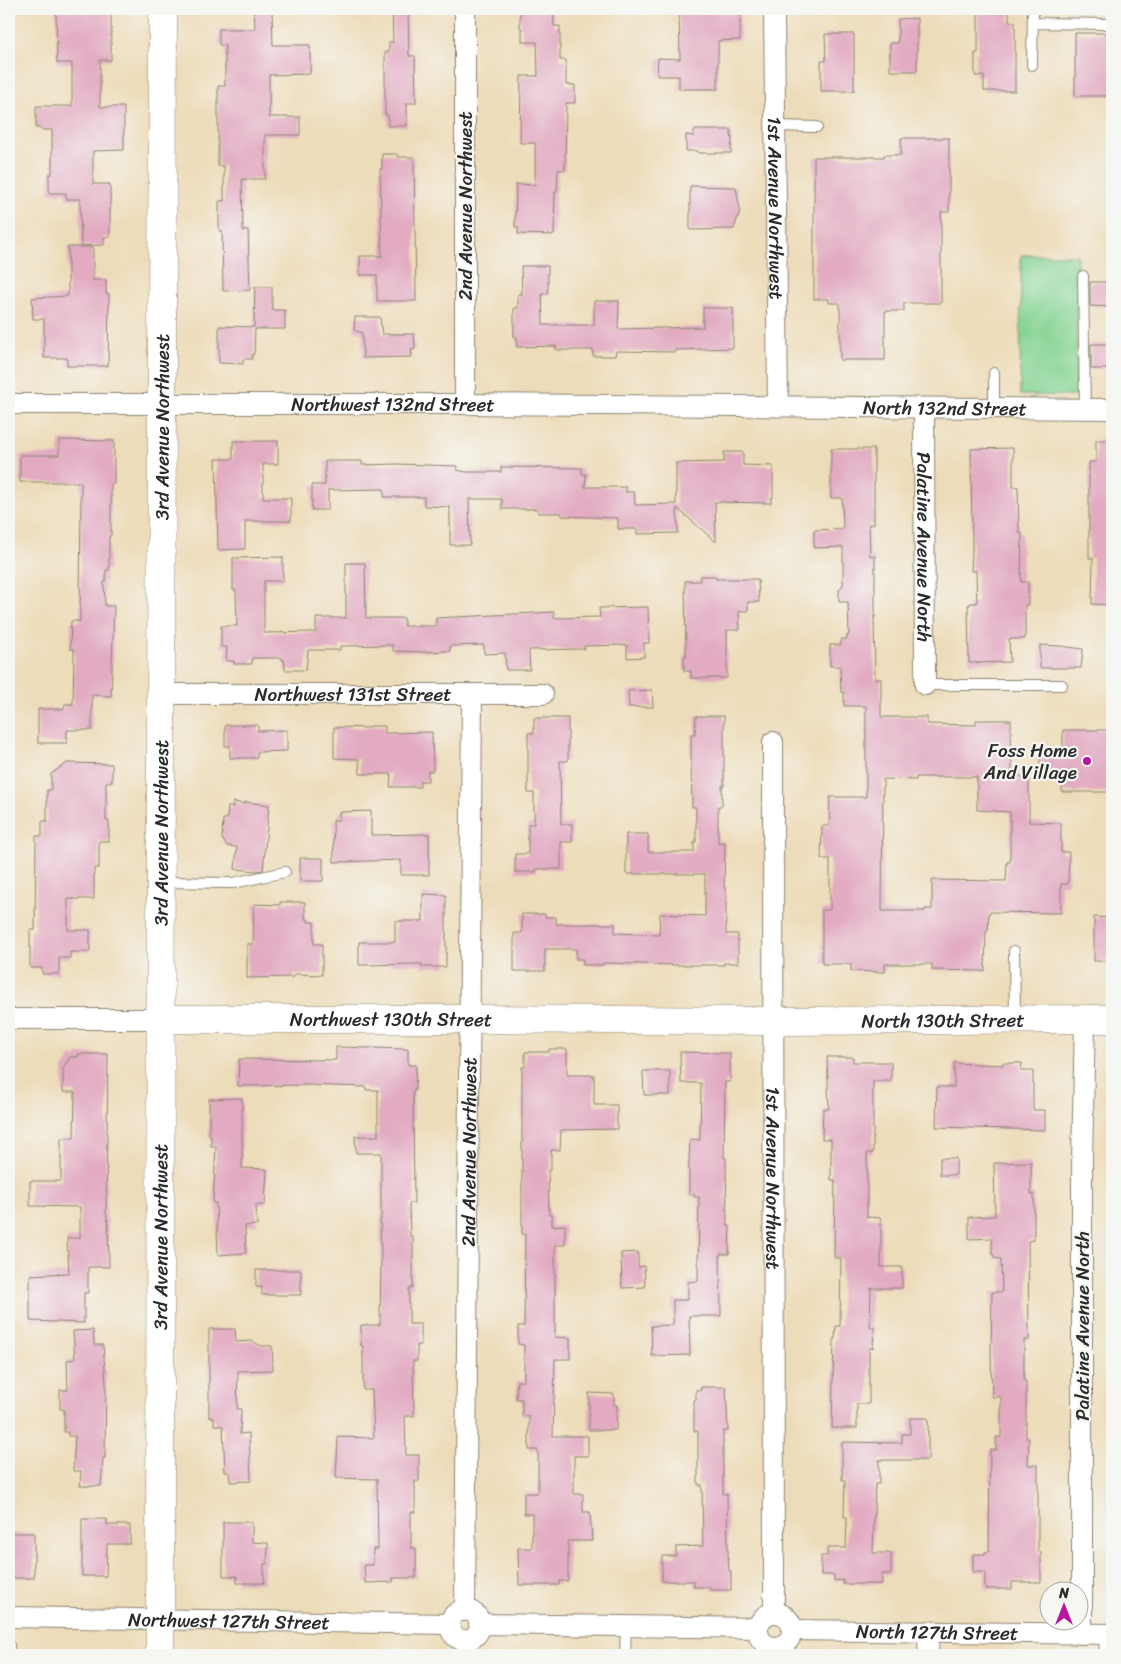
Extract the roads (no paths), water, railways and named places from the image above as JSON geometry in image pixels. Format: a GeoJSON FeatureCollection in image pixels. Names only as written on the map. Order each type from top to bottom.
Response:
{"type":"FeatureCollection","features":[{"type":"Feature","properties":{"kind":"street","name":"3rd Avenue Northwest"},"geometry":{"type":"LineString","coordinates":[[160,1655],[163,9]]}},
{"type":"Feature","properties":{"kind":"street","name":"2nd Avenue Northwest"},"geometry":{"type":"LineString","coordinates":[[465,9],[465,404]]}},
{"type":"Feature","properties":{"kind":"street","name":"1st Avenue Northwest"},"geometry":{"type":"LineString","coordinates":[[774,9],[778,406]]}},
{"type":"Feature","properties":{"kind":"street","name":"Northwest 132nd Street"},"geometry":{"type":"LineString","coordinates":[[9,404],[778,406]]}},
{"type":"Feature","properties":{"kind":"street","name":"North 132nd Street"},"geometry":{"type":"LineString","coordinates":[[778,406],[1112,409]]}},
{"type":"Feature","properties":{"kind":"street","name":"Palatine Avenue North"},"geometry":{"type":"LineString","coordinates":[[924,408],[925,685]]}},
{"type":"Feature","properties":{"kind":"street","name":"Northwest 131st Street"},"geometry":{"type":"LineString","coordinates":[[162,694],[543,694]]}},
{"type":"Feature","properties":{"kind":"street","name":"2nd Avenue Northwest"},"geometry":{"type":"LineString","coordinates":[[472,694],[469,1019],[472,1618]]}},
{"type":"Feature","properties":{"kind":"street","name":"1st Avenue Northwest"},"geometry":{"type":"LineString","coordinates":[[773,742],[774,1613]]}},
{"type":"Feature","properties":{"kind":"street","name":"Northwest 130th Street"},"geometry":{"type":"LineString","coordinates":[[9,1019],[774,1021]]}},
{"type":"Feature","properties":{"kind":"street","name":"Palatine Avenue North"},"geometry":{"type":"LineString","coordinates":[[1082,1634],[1082,1161],[1084,1019]]}},
{"type":"Feature","properties":{"kind":"street","name":"North 130th Street"},"geometry":{"type":"LineString","coordinates":[[774,1021],[1112,1019]]}},
{"type":"Feature","properties":{"kind":"street"},"geometry":{"type":"LineString","coordinates":[[472,1618],[479,1629],[464,1648],[453,1634],[450,1624],[458,1613],[472,1618],[626,1626],[758,1628]]}},
{"type":"Feature","properties":{"kind":"street"},"geometry":{"type":"LineString","coordinates":[[774,1613],[783,1615],[788,1619],[792,1630],[789,1639],[785,1643],[769,1650],[761,1639],[758,1628],[763,1618],[774,1613]]}},
{"type":"Feature","properties":{"kind":"street","name":"Northwest 127th Street"},"geometry":{"type":"LineString","coordinates":[[9,1617],[450,1624]]}},
{"type":"Feature","properties":{"kind":"street","name":"North 127th Street"},"geometry":{"type":"LineString","coordinates":[[792,1630],[1108,1634]]}},
{"type":"Feature","properties":{"kind":"street"},"geometry":{"type":"LineString","coordinates":[[915,1655],[922,1631]]}},
{"type":"Feature","properties":{"kind":"street"},"geometry":{"type":"LineString","coordinates":[[922,1631],[928,1655]]}},
{"type":"Feature","properties":{"kind":"lane"},"geometry":{"type":"LineString","coordinates":[[1032,65],[1033,9]]}},
{"type":"Feature","properties":{"kind":"lane"},"geometry":{"type":"LineString","coordinates":[[1032,23],[1112,24]]}},
{"type":"Feature","properties":{"kind":"lane"},"geometry":{"type":"LineString","coordinates":[[774,126],[817,126]]}},
{"type":"Feature","properties":{"kind":"lane"},"geometry":{"type":"LineString","coordinates":[[1083,276],[1085,409]]}},
{"type":"Feature","properties":{"kind":"lane"},"geometry":{"type":"LineString","coordinates":[[994,372],[994,408]]}},
{"type":"Feature","properties":{"kind":"lane"},"geometry":{"type":"LineString","coordinates":[[925,685],[1062,685]]}},
{"type":"Feature","properties":{"kind":"lane"},"geometry":{"type":"LineString","coordinates":[[162,882],[233,883],[285,872]]}},
{"type":"Feature","properties":{"kind":"lane"},"geometry":{"type":"LineString","coordinates":[[1014,951],[1015,1019]]}},
{"type":"Feature","properties":{"kind":"lane"},"geometry":{"type":"LineString","coordinates":[[625,1655],[626,1626]]}},
{"type":"Feature","properties":{"kind":"lane"},"geometry":{"type":"LineString","coordinates":[[1105,1655],[1108,1634]]}},
{"type":"Feature","properties":{"kind":"lane"},"geometry":{"type":"LineString","coordinates":[[9,1645],[9,1655]]}},
{"type":"Feature","properties":{"kind":"place","name":"Foss Home And Village"},"geometry":{"type":"Point","coordinates":[1087,761]}}]}
